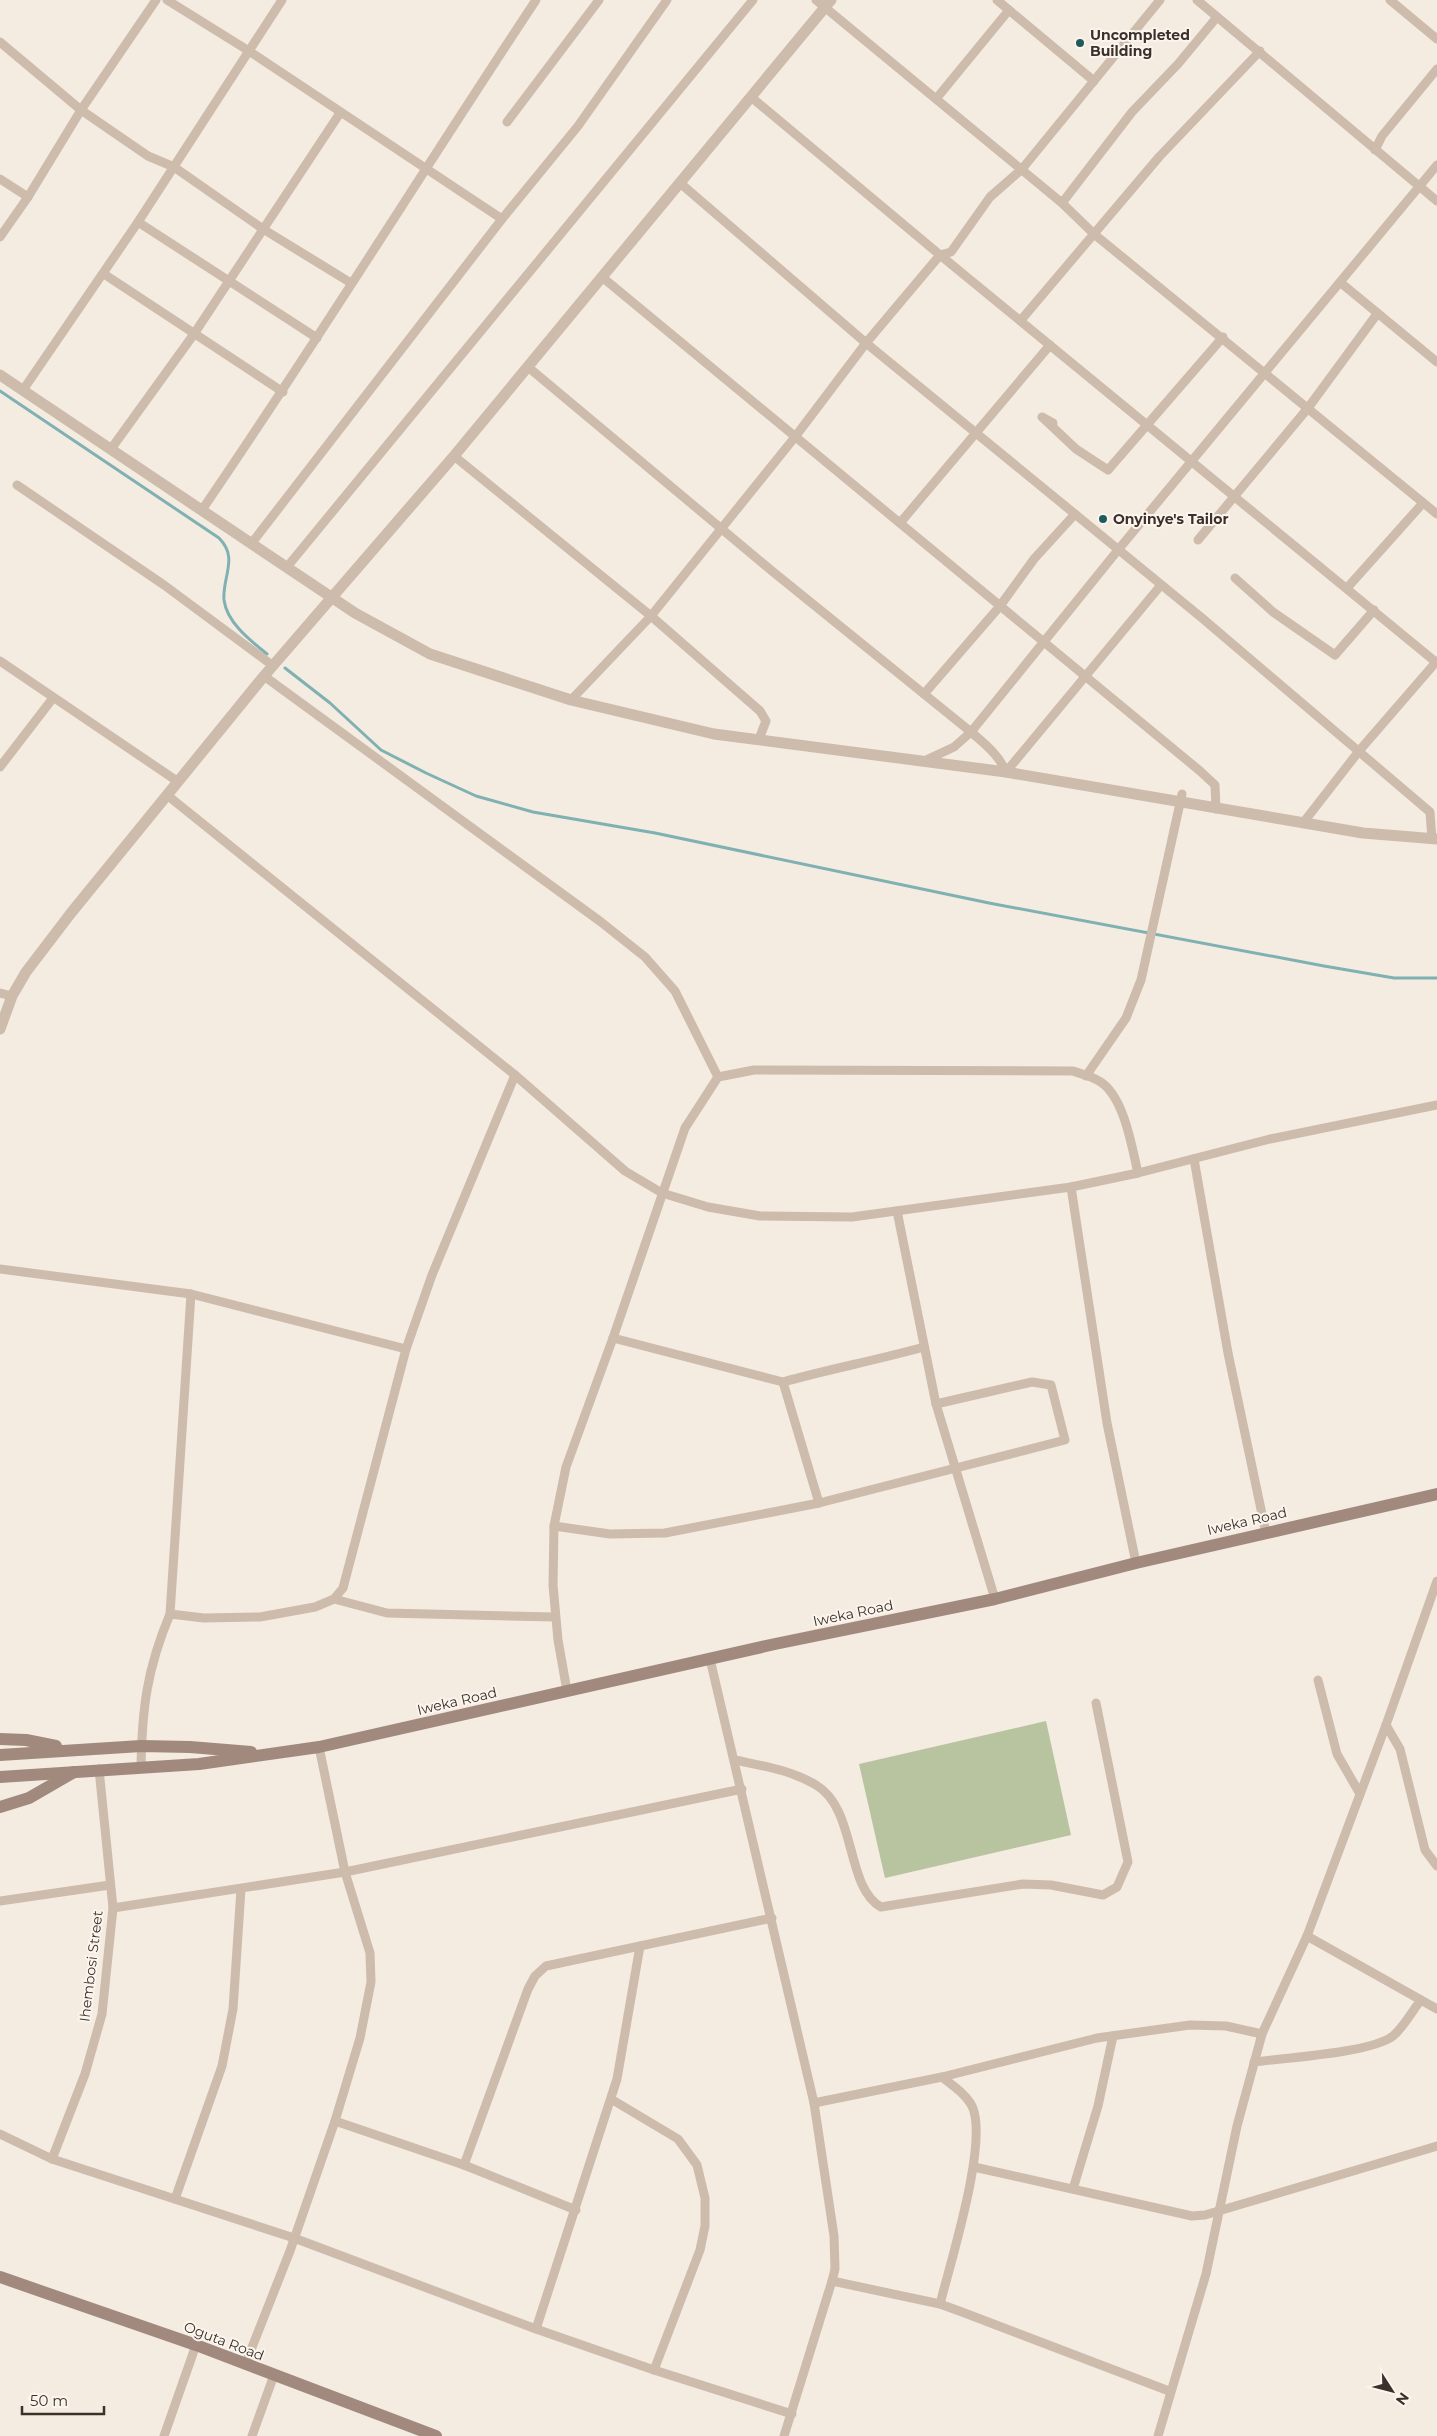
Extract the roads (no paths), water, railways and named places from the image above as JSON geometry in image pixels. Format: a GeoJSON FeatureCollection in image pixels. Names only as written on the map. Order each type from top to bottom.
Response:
{"type":"FeatureCollection","features":[{"type":"Feature","properties":{"kind":"main road","name":"Iweka Road"},"geometry":{"type":"LineString","coordinates":[[274,1754],[319,1747],[567,1690],[995,1598],[1136,1562],[1437,1494]]}},
{"type":"Feature","properties":{"kind":"main road"},"geometry":{"type":"LineString","coordinates":[[0,1740],[26,1740],[73,1750]]}},
{"type":"Feature","properties":{"kind":"main road"},"geometry":{"type":"LineString","coordinates":[[0,1755],[142,1746],[190,1747],[274,1754]]}},
{"type":"Feature","properties":{"kind":"main road"},"geometry":{"type":"LineString","coordinates":[[0,1777],[77,1770],[198,1764],[274,1754]]}},
{"type":"Feature","properties":{"kind":"main road"},"geometry":{"type":"LineString","coordinates":[[0,1807],[34,1795],[77,1770]]}},
{"type":"Feature","properties":{"kind":"main road","name":"Oguta Road"},"geometry":{"type":"LineString","coordinates":[[0,2277],[196,2346],[436,2436]]}},
{"type":"Feature","properties":{"kind":"street"},"geometry":{"type":"LineString","coordinates":[[0,236],[28,197],[82,110],[156,0]]}},
{"type":"Feature","properties":{"kind":"street"},"geometry":{"type":"LineString","coordinates":[[167,0],[248,51],[502,219]]}},
{"type":"Feature","properties":{"kind":"street"},"geometry":{"type":"LineString","coordinates":[[23,390],[104,274],[282,0]]}},
{"type":"Feature","properties":{"kind":"street"},"geometry":{"type":"LineString","coordinates":[[202,510],[283,392],[424,169],[536,0]]}},
{"type":"Feature","properties":{"kind":"street"},"geometry":{"type":"LineString","coordinates":[[507,122],[599,0]]}},
{"type":"Feature","properties":{"kind":"street"},"geometry":{"type":"LineString","coordinates":[[252,544],[385,374],[502,219],[578,126],[667,0]]}},
{"type":"Feature","properties":{"kind":"street"},"geometry":{"type":"LineString","coordinates":[[287,567],[752,0]]}},
{"type":"Feature","properties":{"kind":"street"},"geometry":{"type":"LineString","coordinates":[[997,0],[1094,81]]}},
{"type":"Feature","properties":{"kind":"street"},"geometry":{"type":"LineString","coordinates":[[571,700],[651,616],[794,437],[866,343],[940,256],[951,252],[990,197],[1022,169],[1160,0]]}},
{"type":"Feature","properties":{"kind":"street"},"geometry":{"type":"LineString","coordinates":[[1197,0],[1437,201]]}},
{"type":"Feature","properties":{"kind":"street"},"geometry":{"type":"LineString","coordinates":[[1390,0],[1437,38]]}},
{"type":"Feature","properties":{"kind":"street"},"geometry":{"type":"LineString","coordinates":[[0,1029],[12,996],[26,972],[70,913],[272,665],[454,456],[528,367],[751,97],[824,2],[936,99],[1062,203],[1094,234],[1223,337],[1437,514]]}},
{"type":"Feature","properties":{"kind":"street"},"geometry":{"type":"LineString","coordinates":[[936,99],[1009,10]]}},
{"type":"Feature","properties":{"kind":"street"},"geometry":{"type":"LineString","coordinates":[[1062,203],[1132,112],[1178,64],[1217,17]]}},
{"type":"Feature","properties":{"kind":"street"},"geometry":{"type":"LineString","coordinates":[[0,42],[82,110],[148,156],[174,167],[263,229],[352,283]]}},
{"type":"Feature","properties":{"kind":"street"},"geometry":{"type":"LineString","coordinates":[[1021,320],[1159,157],[1260,51]]}},
{"type":"Feature","properties":{"kind":"street"},"geometry":{"type":"LineString","coordinates":[[1375,150],[1382,136],[1437,69]]}},
{"type":"Feature","properties":{"kind":"street"},"geometry":{"type":"LineString","coordinates":[[751,97],[940,256],[1021,320],[1437,662],[1359,751],[1304,822]]}},
{"type":"Feature","properties":{"kind":"street"},"geometry":{"type":"LineString","coordinates":[[111,449],[194,334],[340,113]]}},
{"type":"Feature","properties":{"kind":"street"},"geometry":{"type":"LineString","coordinates":[[922,762],[954,747],[971,732],[1118,550],[1193,462],[1437,165]]}},
{"type":"Feature","properties":{"kind":"street"},"geometry":{"type":"LineString","coordinates":[[0,179],[28,197]]}},
{"type":"Feature","properties":{"kind":"street"},"geometry":{"type":"LineString","coordinates":[[0,375],[355,613],[430,654],[571,700],[714,734],[760,738],[922,762],[1006,772],[1181,798],[1216,809],[1363,833],[1434,839],[1430,812],[1161,585],[866,343],[680,183]]}},
{"type":"Feature","properties":{"kind":"street"},"geometry":{"type":"LineString","coordinates":[[138,222],[230,279],[317,338]]}},
{"type":"Feature","properties":{"kind":"street"},"geometry":{"type":"LineString","coordinates":[[104,274],[283,392]]}},
{"type":"Feature","properties":{"kind":"street"},"geometry":{"type":"LineString","coordinates":[[602,277],[1215,784],[1216,809]]}},
{"type":"Feature","properties":{"kind":"street"},"geometry":{"type":"LineString","coordinates":[[1341,283],[1437,362]]}},
{"type":"Feature","properties":{"kind":"street"},"geometry":{"type":"LineString","coordinates":[[1198,540],[1233,494],[1308,408],[1377,314]]}},
{"type":"Feature","properties":{"kind":"street"},"geometry":{"type":"LineString","coordinates":[[1053,424],[1042,417],[1076,449],[1108,470],[1223,337]]}},
{"type":"Feature","properties":{"kind":"street"},"geometry":{"type":"LineString","coordinates":[[900,523],[1050,345]]}},
{"type":"Feature","properties":{"kind":"street"},"geometry":{"type":"LineString","coordinates":[[528,367],[722,528],[772,572],[971,732],[992,750],[1006,772]]}},
{"type":"Feature","properties":{"kind":"street"},"geometry":{"type":"LineString","coordinates":[[454,456],[651,616],[760,711],[766,720],[760,738]]}},
{"type":"Feature","properties":{"kind":"street"},"geometry":{"type":"LineString","coordinates":[[17,485],[164,585],[272,665]]}},
{"type":"Feature","properties":{"kind":"street"},"geometry":{"type":"LineString","coordinates":[[1346,588],[1423,503]]}},
{"type":"Feature","properties":{"kind":"street"},"geometry":{"type":"LineString","coordinates":[[924,694],[1000,606],[1034,559],[1075,514]]}},
{"type":"Feature","properties":{"kind":"street"},"geometry":{"type":"LineString","coordinates":[[1236,578],[1273,612],[1335,655],[1374,610]]}},
{"type":"Feature","properties":{"kind":"street"},"geometry":{"type":"LineString","coordinates":[[1006,772],[1161,585]]}},
{"type":"Feature","properties":{"kind":"street"},"geometry":{"type":"LineString","coordinates":[[0,661],[177,781]]}},
{"type":"Feature","properties":{"kind":"street"},"geometry":{"type":"LineString","coordinates":[[264,676],[602,922],[645,957],[675,991],[718,1077]]}},
{"type":"Feature","properties":{"kind":"street"},"geometry":{"type":"LineString","coordinates":[[0,767],[53,698]]}},
{"type":"Feature","properties":{"kind":"street"},"geometry":{"type":"LineString","coordinates":[[167,795],[515,1075],[625,1171],[662,1193],[708,1207],[760,1216],[852,1217],[1071,1187],[1138,1174],[1270,1139],[1437,1105]]}},
{"type":"Feature","properties":{"kind":"street"},"geometry":{"type":"LineString","coordinates":[[1086,1076],[1126,1018],[1141,980],[1181,798]]}},
{"type":"Feature","properties":{"kind":"street"},"geometry":{"type":"LineString","coordinates":[[0,993],[12,996]]}},
{"type":"Feature","properties":{"kind":"street"},"geometry":{"type":"LineString","coordinates":[[567,1690],[555,1617],[552,1585],[554,1526],[566,1467],[614,1338],[685,1128],[718,1077],[754,1070],[1073,1071],[1100,1081],[1115,1099],[1125,1119],[1138,1174]]}},
{"type":"Feature","properties":{"kind":"street"},"geometry":{"type":"LineString","coordinates":[[170,1614],[204,1618],[260,1617],[315,1607],[334,1599],[342,1588],[406,1349],[432,1275],[515,1075]]}},
{"type":"Feature","properties":{"kind":"street"},"geometry":{"type":"LineString","coordinates":[[1194,1159],[1228,1353],[1266,1533]]}},
{"type":"Feature","properties":{"kind":"street"},"geometry":{"type":"LineString","coordinates":[[1071,1187],[1108,1423],[1136,1562]]}},
{"type":"Feature","properties":{"kind":"street"},"geometry":{"type":"LineString","coordinates":[[897,1211],[936,1404],[995,1598]]}},
{"type":"Feature","properties":{"kind":"street"},"geometry":{"type":"LineString","coordinates":[[0,1269],[191,1294],[406,1349]]}},
{"type":"Feature","properties":{"kind":"street"},"geometry":{"type":"LineString","coordinates":[[141,1767],[146,1686],[155,1649],[170,1614],[191,1294]]}},
{"type":"Feature","properties":{"kind":"street"},"geometry":{"type":"LineString","coordinates":[[614,1338],[783,1382],[829,1369],[877,1360],[924,1346]]}},
{"type":"Feature","properties":{"kind":"street"},"geometry":{"type":"LineString","coordinates":[[783,1382],[819,1503]]}},
{"type":"Feature","properties":{"kind":"street"},"geometry":{"type":"LineString","coordinates":[[554,1526],[610,1534],[665,1533],[819,1503],[1064,1440],[1051,1386],[1032,1382],[936,1404]]}},
{"type":"Feature","properties":{"kind":"street"},"geometry":{"type":"LineString","coordinates":[[1158,2436],[1169,2391],[1206,2274],[1218,2211],[1262,2034],[1307,1936],[1386,1726],[1437,1582]]}},
{"type":"Feature","properties":{"kind":"street"},"geometry":{"type":"LineString","coordinates":[[334,1599],[388,1614],[555,1617]]}},
{"type":"Feature","properties":{"kind":"street"},"geometry":{"type":"LineString","coordinates":[[1427,1611],[1437,1610]]}},
{"type":"Feature","properties":{"kind":"street"},"geometry":{"type":"LineString","coordinates":[[710,1659],[742,1789],[814,2103],[834,2236],[835,2270],[784,2436]]}},
{"type":"Feature","properties":{"kind":"street"},"geometry":{"type":"LineString","coordinates":[[1318,1680],[1337,1754],[1360,1794]]}},
{"type":"Feature","properties":{"kind":"street"},"geometry":{"type":"LineString","coordinates":[[735,1760],[782,1769],[817,1785],[825,1792],[833,1802],[849,1840],[865,1893],[872,1902],[881,1907],[1023,1884],[1052,1885],[1104,1895],[1117,1887],[1128,1862],[1096,1703]]}},
{"type":"Feature","properties":{"kind":"street"},"geometry":{"type":"LineString","coordinates":[[1386,1726],[1400,1749],[1425,1850],[1437,1866]]}},
{"type":"Feature","properties":{"kind":"street"},"geometry":{"type":"LineString","coordinates":[[245,2365],[294,2238],[335,2121],[360,2038],[372,1974],[370,1953],[345,1872],[319,1747]]}},
{"type":"Feature","properties":{"kind":"street","name":"Ihembosi Street"},"geometry":{"type":"LineString","coordinates":[[52,2159],[85,2074],[102,2014],[113,1908],[99,1769]]}},
{"type":"Feature","properties":{"kind":"street"},"geometry":{"type":"LineString","coordinates":[[113,1908],[345,1872],[742,1789]]}},
{"type":"Feature","properties":{"kind":"street"},"geometry":{"type":"LineString","coordinates":[[0,1901],[110,1885]]}},
{"type":"Feature","properties":{"kind":"street"},"geometry":{"type":"LineString","coordinates":[[175,2199],[222,2066],[233,2009],[241,1889]]}},
{"type":"Feature","properties":{"kind":"street"},"geometry":{"type":"LineString","coordinates":[[464,2165],[535,1976],[546,1966],[772,1918]]}},
{"type":"Feature","properties":{"kind":"street"},"geometry":{"type":"LineString","coordinates":[[1307,1936],[1437,2009]]}},
{"type":"Feature","properties":{"kind":"street"},"geometry":{"type":"LineString","coordinates":[[536,2329],[617,2079],[640,1946]]}},
{"type":"Feature","properties":{"kind":"street"},"geometry":{"type":"LineString","coordinates":[[1254,2062],[1344,2051],[1384,2042],[1394,2035],[1421,2000]]}},
{"type":"Feature","properties":{"kind":"street"},"geometry":{"type":"LineString","coordinates":[[814,2103],[942,2077],[1113,2036],[1190,2024],[1226,2026],[1262,2034]]}},
{"type":"Feature","properties":{"kind":"street"},"geometry":{"type":"LineString","coordinates":[[1073,2189],[1098,2106],[1113,2036]]}},
{"type":"Feature","properties":{"kind":"street"},"geometry":{"type":"LineString","coordinates":[[940,2304],[974,2166],[977,2134],[973,2108],[965,2096],[942,2077]]}},
{"type":"Feature","properties":{"kind":"street"},"geometry":{"type":"LineString","coordinates":[[611,2099],[678,2139],[697,2166],[705,2198],[705,2226],[700,2250],[654,2370]]}},
{"type":"Feature","properties":{"kind":"street"},"geometry":{"type":"LineString","coordinates":[[335,2121],[464,2165],[576,2210]]}},
{"type":"Feature","properties":{"kind":"street"},"geometry":{"type":"LineString","coordinates":[[0,2134],[52,2159],[294,2238],[536,2329],[654,2370],[792,2414]]}},
{"type":"Feature","properties":{"kind":"street"},"geometry":{"type":"LineString","coordinates":[[974,2166],[1192,2216],[1218,2211],[1437,2146]]}},
{"type":"Feature","properties":{"kind":"street"},"geometry":{"type":"LineString","coordinates":[[832,2281],[940,2304],[1169,2391]]}},
{"type":"Feature","properties":{"kind":"street"},"geometry":{"type":"LineString","coordinates":[[164,2436],[196,2346]]}},
{"type":"Feature","properties":{"kind":"street"},"geometry":{"type":"LineString","coordinates":[[252,2436],[274,2375]]}},
{"type":"Feature","properties":{"kind":"waterway"},"geometry":{"type":"LineString","coordinates":[[0,391],[219,538],[225,545],[229,560],[224,592],[226,608],[241,631],[267,654]]}},
{"type":"Feature","properties":{"kind":"waterway"},"geometry":{"type":"LineString","coordinates":[[285,668],[330,703],[381,750],[476,796],[533,812],[655,833],[989,903],[1324,966],[1394,978],[1437,978]]}},
{"type":"Feature","properties":{"kind":"place","name":"Uncompleted Building"},"geometry":{"type":"Point","coordinates":[1080,43]}},
{"type":"Feature","properties":{"kind":"place","name":"Onyinye's Tailor"},"geometry":{"type":"Point","coordinates":[1103,519]}}]}
